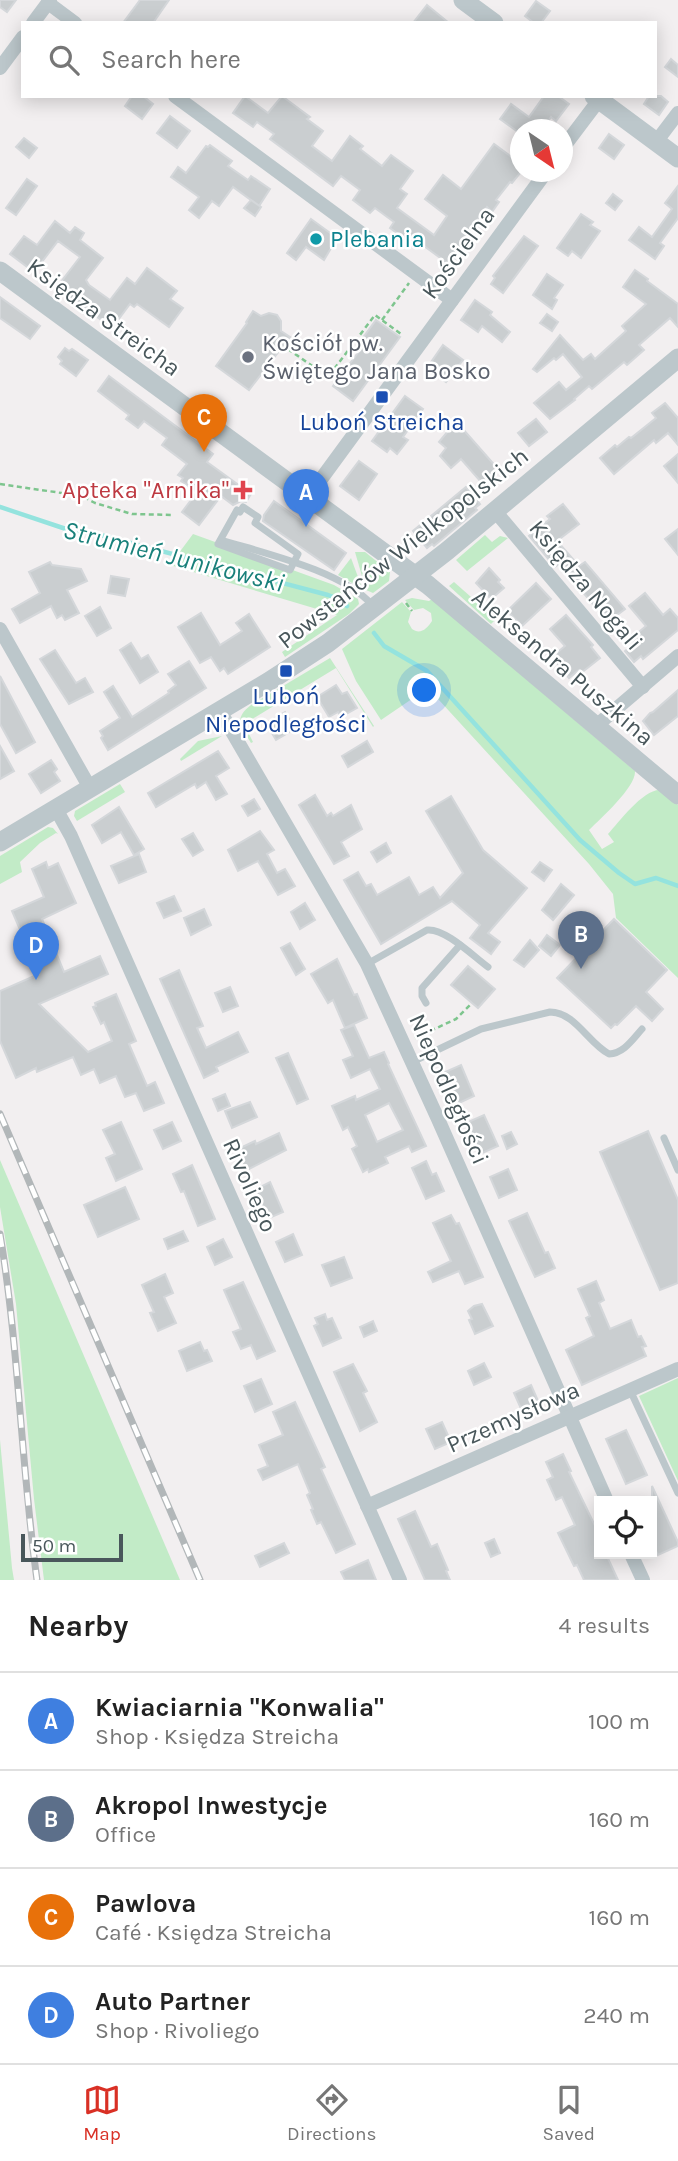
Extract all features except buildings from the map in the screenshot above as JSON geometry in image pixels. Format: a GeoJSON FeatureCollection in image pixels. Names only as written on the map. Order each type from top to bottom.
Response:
{"type":"FeatureCollection","features":[{"type":"Feature","properties":{"kind":"street"},"geometry":{"type":"LineString","coordinates":[[463,0],[491,21]]}},
{"type":"Feature","properties":{"kind":"street"},"geometry":{"type":"LineString","coordinates":[[34,21],[49,1],[73,21]]}},
{"type":"Feature","properties":{"kind":"street"},"geometry":{"type":"LineString","coordinates":[[0,68],[21,40]]}},
{"type":"Feature","properties":{"kind":"street"},"geometry":{"type":"LineString","coordinates":[[178,98],[452,300]]}},
{"type":"Feature","properties":{"kind":"street"},"geometry":{"type":"LineString","coordinates":[[573,132],[596,98],[678,158]]}},
{"type":"Feature","properties":{"kind":"street"},"geometry":{"type":"LineString","coordinates":[[656,142],[678,113]]}},
{"type":"Feature","properties":{"kind":"street","name":"Kościelna"},"geometry":{"type":"LineString","coordinates":[[308,497],[539,182]]}},
{"type":"Feature","properties":{"kind":"street","name":"Księdza Streicha"},"geometry":{"type":"LineString","coordinates":[[0,271],[416,576]]}},
{"type":"Feature","properties":{"kind":"street","name":"Powstańców Wielkopolskich"},"geometry":{"type":"LineString","coordinates":[[0,842],[305,659],[416,576],[678,358]]}},
{"type":"Feature","properties":{"kind":"street","name":"Księdza Nogali"},"geometry":{"type":"LineString","coordinates":[[495,512],[643,687]]}},
{"type":"Feature","properties":{"kind":"street","name":"Aleksandra Puszkina"},"geometry":{"type":"LineString","coordinates":[[416,576],[678,795]]}},
{"type":"Feature","properties":{"kind":"street"},"geometry":{"type":"LineString","coordinates":[[0,629],[90,788]]}},
{"type":"Feature","properties":{"kind":"street"},"geometry":{"type":"LineString","coordinates":[[596,726],[678,656]]}},
{"type":"Feature","properties":{"kind":"street","name":"Niepodległości"},"geometry":{"type":"LineString","coordinates":[[220,711],[367,964],[605,1496]]}},
{"type":"Feature","properties":{"kind":"street","name":"Rivoliego"},"geometry":{"type":"LineString","coordinates":[[56,809],[71,836],[400,1580]]}},
{"type":"Feature","properties":{"kind":"street","name":"Przemysłowa"},"geometry":{"type":"LineString","coordinates":[[367,1506],[678,1369]]}},
{"type":"Feature","properties":{"kind":"street"},"geometry":{"type":"LineString","coordinates":[[633,1559],[643,1580]]}},
{"type":"Feature","properties":{"kind":"lane"},"geometry":{"type":"LineString","coordinates":[[294,562],[298,554],[255,523],[258,517],[243,507],[240,512],[237,510],[221,540],[294,562],[347,586],[365,597],[374,608]]}},
{"type":"Feature","properties":{"kind":"lane"},"geometry":{"type":"LineString","coordinates":[[367,964],[427,930],[438,931],[488,967]]}},
{"type":"Feature","properties":{"kind":"lane"},"geometry":{"type":"LineString","coordinates":[[426,1003],[422,988],[460,945]]}},
{"type":"Feature","properties":{"kind":"lane"},"geometry":{"type":"LineString","coordinates":[[412,1062],[481,1029],[550,1012],[567,1017],[609,1054],[625,1048],[642,1029]]}},
{"type":"Feature","properties":{"kind":"lane"},"geometry":{"type":"LineString","coordinates":[[664,1138],[678,1170]]}},
{"type":"Feature","properties":{"kind":"lane"},"geometry":{"type":"LineString","coordinates":[[630,1390],[678,1493]]}},
{"type":"Feature","properties":{"kind":"path"},"geometry":{"type":"LineString","coordinates":[[382,320],[412,280]]}},
{"type":"Feature","properties":{"kind":"path"},"geometry":{"type":"LineString","coordinates":[[288,349],[328,377],[375,315],[401,334]]}},
{"type":"Feature","properties":{"kind":"path"},"geometry":{"type":"LineString","coordinates":[[0,484],[82,496],[95,503],[132,513],[173,515]]}},
{"type":"Feature","properties":{"kind":"path"},"geometry":{"type":"LineString","coordinates":[[402,599],[412,611]]}},
{"type":"Feature","properties":{"kind":"path"},"geometry":{"type":"LineString","coordinates":[[412,1040],[456,1019],[472,1003]]}},
{"type":"Feature","properties":{"kind":"green space"},"geometry":{"type":"Polygon","coordinates":[[[193,534],[334,585],[358,599],[359,604],[349,614],[285,657],[282,652],[337,615],[170,565],[193,534]]]}},
{"type":"Feature","properties":{"kind":"green space"},"geometry":{"type":"Polygon","coordinates":[[[485,535],[492,542],[500,536],[508,538],[467,571],[456,560],[485,535]]]}},
{"type":"Feature","properties":{"kind":"green space"},"geometry":{"type":"Polygon","coordinates":[[[355,552],[365,552],[390,572],[389,581],[373,593],[366,590],[355,552]]]}},
{"type":"Feature","properties":{"kind":"green space"},"geometry":{"type":"Polygon","coordinates":[[[351,558],[361,585],[359,587],[338,575],[351,558]]]}},
{"type":"Feature","properties":{"kind":"green space"},"geometry":{"type":"Polygon","coordinates":[[[454,582],[496,619],[491,624],[449,586],[454,582]]]}},
{"type":"Feature","properties":{"kind":"green space"},"geometry":{"type":"Polygon","coordinates":[[[412,598],[429,601],[432,599],[635,771],[634,778],[624,794],[589,830],[602,849],[614,842],[608,834],[647,794],[661,790],[678,805],[678,978],[616,918],[613,894],[589,864],[428,688],[381,720],[356,681],[342,649],[402,602],[411,612],[408,622],[412,629],[426,629],[432,621],[431,613],[423,608],[414,610],[405,600],[412,598]]]}},
{"type":"Feature","properties":{"kind":"green space"},"geometry":{"type":"Polygon","coordinates":[[[330,658],[374,726],[336,668],[244,724],[253,742],[251,743],[240,723],[245,710],[330,658]]]}},
{"type":"Feature","properties":{"kind":"green space"},"geometry":{"type":"Polygon","coordinates":[[[222,736],[181,761],[198,741],[222,736]]]}},
{"type":"Feature","properties":{"kind":"green space"},"geometry":{"type":"Polygon","coordinates":[[[120,784],[125,792],[77,821],[75,811],[120,784]]]}},
{"type":"Feature","properties":{"kind":"green space"},"geometry":{"type":"Polygon","coordinates":[[[48,827],[58,834],[40,843],[20,862],[22,872],[0,884],[0,856],[48,827]]]}},
{"type":"Feature","properties":{"kind":"green space"},"geometry":{"type":"Polygon","coordinates":[[[0,1160],[180,1580],[44,1580],[16,1304],[0,1207],[0,1160]]]}},
{"type":"Feature","properties":{"kind":"green space"},"geometry":{"type":"Polygon","coordinates":[[[678,1378],[678,1481],[639,1396],[678,1378]]]}},
{"type":"Feature","properties":{"kind":"green space"},"geometry":{"type":"Polygon","coordinates":[[[0,1440],[12,1568],[14,1580],[0,1580],[0,1440]]]}},
{"type":"Feature","properties":{"kind":"waterway","name":"Strumień Junikowski"},"geometry":{"type":"LineString","coordinates":[[0,507],[69,530],[93,533],[328,595],[347,606]]}},
{"type":"Feature","properties":{"kind":"waterway","name":"Strumień Junikowski"},"geometry":{"type":"LineString","coordinates":[[374,633],[384,646],[427,671],[580,840],[619,873],[635,884],[656,878],[678,886]]}},
{"type":"Feature","properties":{"kind":"railway"},"geometry":{"type":"LineString","coordinates":[[0,1114],[200,1580]]}},
{"type":"Feature","properties":{"kind":"railway"},"geometry":{"type":"LineString","coordinates":[[0,1234],[12,1320],[37,1580]]}},
{"type":"Feature","properties":{"kind":"place","name":"Plebania"},"geometry":{"type":"Point","coordinates":[316,239]}},
{"type":"Feature","properties":{"kind":"place","name":"Kościół pw. Świętego Jana Bosko"},"geometry":{"type":"Point","coordinates":[248,357]}},
{"type":"Feature","properties":{"kind":"place","name":"Luboń Streicha"},"geometry":{"type":"Point","coordinates":[382,397]}},
{"type":"Feature","properties":{"kind":"place","name":"Pawlova"},"geometry":{"type":"Point","coordinates":[204,452]}},
{"type":"Feature","properties":{"kind":"place","name":"Apteka \"Arnika\""},"geometry":{"type":"Point","coordinates":[243,490]}},
{"type":"Feature","properties":{"kind":"place","name":"Kwiaciarnia \"Konwalia\""},"geometry":{"type":"Point","coordinates":[306,527]}},
{"type":"Feature","properties":{"kind":"place","name":"Luboń Niepodległości"},"geometry":{"type":"Point","coordinates":[286,671]}},
{"type":"Feature","properties":{"kind":"place","name":"Akropol Inwestycje"},"geometry":{"type":"Point","coordinates":[581,969]}},
{"type":"Feature","properties":{"kind":"place","name":"Auto Partner"},"geometry":{"type":"Point","coordinates":[36,980]}}]}
